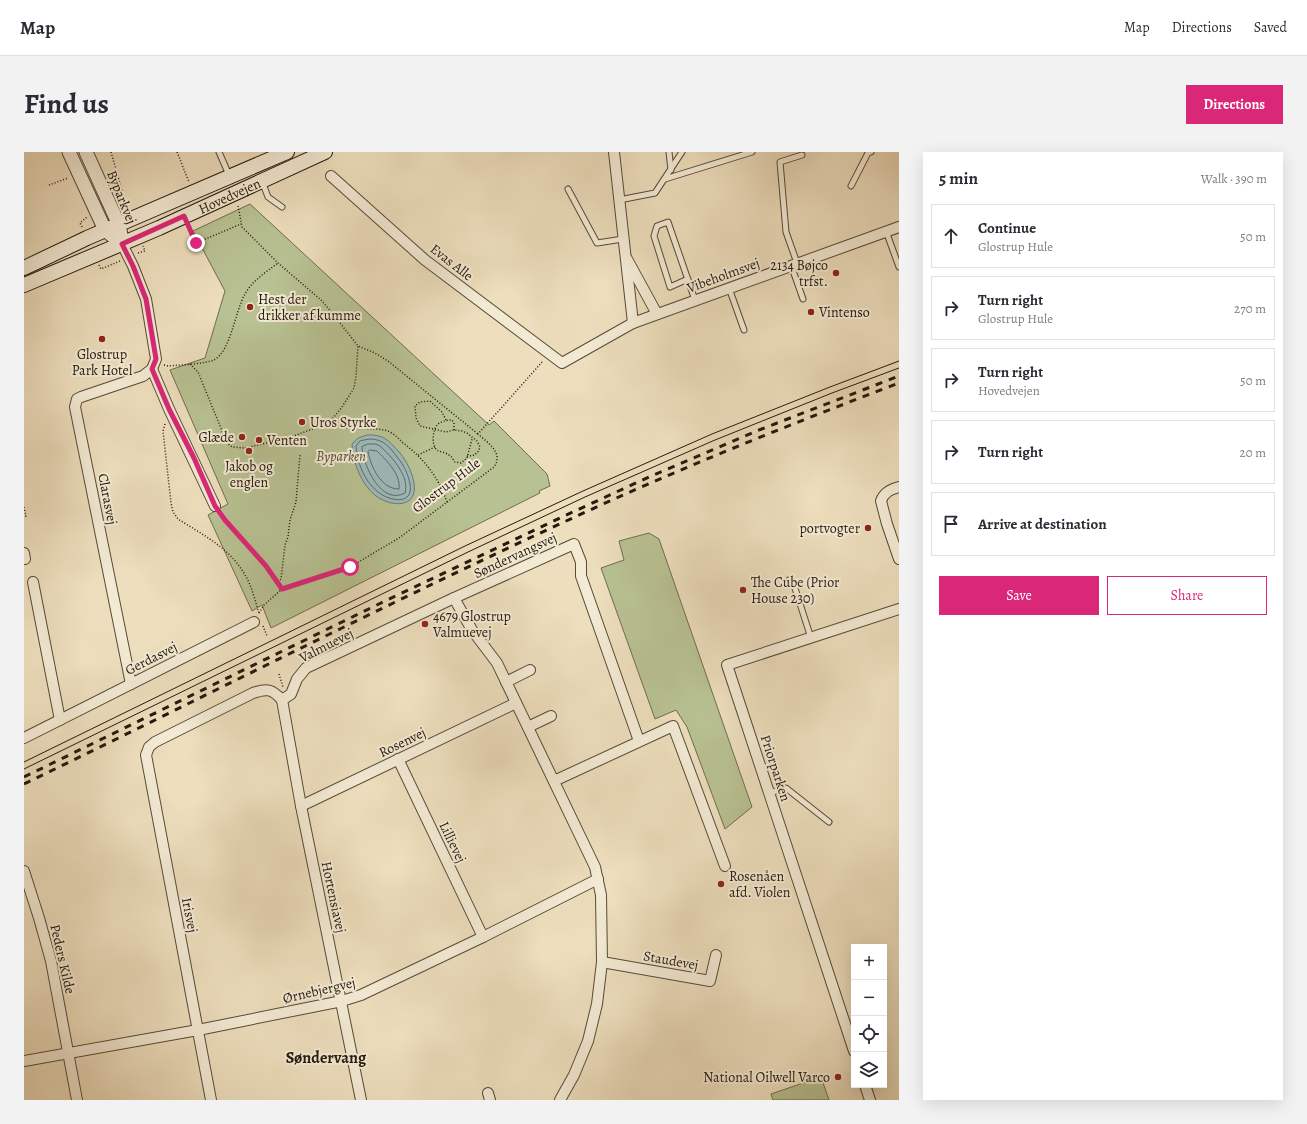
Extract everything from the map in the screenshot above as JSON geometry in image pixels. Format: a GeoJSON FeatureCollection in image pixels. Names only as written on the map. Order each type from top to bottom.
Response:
{"type":"FeatureCollection","features":[{"type":"Feature","properties":{"kind":"main road","name":"Hovedvejen"},"geometry":{"type":"LineString","coordinates":[[24,268],[105,230],[230,177],[268,156],[287,152]]}},
{"type":"Feature","properties":{"kind":"main road","name":"Hovedvejen"},"geometry":{"type":"LineString","coordinates":[[24,284],[122,244],[324,152]]}},
{"type":"Feature","properties":{"kind":"street","name":"Byparkvej"},"geometry":{"type":"LineString","coordinates":[[69,152],[105,230],[122,244]]}},
{"type":"Feature","properties":{"kind":"street","name":"Byparkvej"},"geometry":{"type":"LineString","coordinates":[[86,152],[119,224],[122,244]]}},
{"type":"Feature","properties":{"kind":"street"},"geometry":{"type":"LineString","coordinates":[[614,152],[624,254],[633,323]]}},
{"type":"Feature","properties":{"kind":"street","name":"Evas Alle"},"geometry":{"type":"LineString","coordinates":[[331,176],[425,260],[562,363]]}},
{"type":"Feature","properties":{"kind":"street","name":"Vibeholmsvej"},"geometry":{"type":"LineString","coordinates":[[562,363],[633,323],[899,227]]}},
{"type":"Feature","properties":{"kind":"street"},"geometry":{"type":"LineString","coordinates":[[122,244],[129,257],[146,299],[156,359],[154,366],[169,409],[194,458],[215,506]]}},
{"type":"Feature","properties":{"kind":"street"},"geometry":{"type":"LineString","coordinates":[[624,254],[657,314]]}},
{"type":"Feature","properties":{"kind":"street","name":"Clarasvej"},"geometry":{"type":"LineString","coordinates":[[131,684],[75,407],[78,399],[81,397],[143,376],[154,366]]}},
{"type":"Feature","properties":{"kind":"street"},"geometry":{"type":"LineString","coordinates":[[898,489],[890,490],[885,494],[882,498],[881,504],[899,559]]}},
{"type":"Feature","properties":{"kind":"street","name":"Søndervangsvej"},"geometry":{"type":"LineString","coordinates":[[454,598],[574,544],[581,562],[581,576],[639,741]]}},
{"type":"Feature","properties":{"kind":"street"},"geometry":{"type":"LineString","coordinates":[[32,582],[60,720]]}},
{"type":"Feature","properties":{"kind":"street"},"geometry":{"type":"LineString","coordinates":[[454,598],[472,630],[497,663],[595,867],[602,895],[602,962],[597,1004],[588,1041],[574,1074],[560,1100]]}},
{"type":"Feature","properties":{"kind":"street","name":"Valmuevej"},"geometry":{"type":"LineString","coordinates":[[282,700],[291,694],[297,679],[306,668],[454,598]]}},
{"type":"Feature","properties":{"kind":"street","name":"Priorparken"},"geometry":{"type":"LineString","coordinates":[[851,1043],[727,665],[899,609]]}},
{"type":"Feature","properties":{"kind":"street","name":"Gerdasvej"},"geometry":{"type":"LineString","coordinates":[[24,738],[258,619]]}},
{"type":"Feature","properties":{"kind":"street"},"geometry":{"type":"LineString","coordinates":[[506,682],[530,670]]}},
{"type":"Feature","properties":{"kind":"street","name":"Irisvej"},"geometry":{"type":"LineString","coordinates":[[211,1100],[146,759],[147,751],[159,740],[261,690],[275,692],[282,700]]}},
{"type":"Feature","properties":{"kind":"street","name":"Hortensiavej"},"geometry":{"type":"LineString","coordinates":[[282,700],[301,806],[361,1100]]}},
{"type":"Feature","properties":{"kind":"street","name":"Rosenvej"},"geometry":{"type":"LineString","coordinates":[[301,806],[516,703]]}},
{"type":"Feature","properties":{"kind":"street"},"geometry":{"type":"LineString","coordinates":[[528,727],[551,716]]}},
{"type":"Feature","properties":{"kind":"street"},"geometry":{"type":"LineString","coordinates":[[554,781],[674,726],[725,866]]}},
{"type":"Feature","properties":{"kind":"street","name":"Lillievej"},"geometry":{"type":"LineString","coordinates":[[398,759],[483,937]]}},
{"type":"Feature","properties":{"kind":"street","name":"Peders Kilde"},"geometry":{"type":"LineString","coordinates":[[24,871],[51,961],[77,1100]]}},
{"type":"Feature","properties":{"kind":"street","name":"Ørnebjergvej"},"geometry":{"type":"LineString","coordinates":[[24,1061],[198,1030],[342,1001],[361,995],[483,937],[598,879]]}},
{"type":"Feature","properties":{"kind":"street","name":"Staudevej"},"geometry":{"type":"LineString","coordinates":[[602,962],[710,981],[716,955]]}},
{"type":"Feature","properties":{"kind":"street"},"geometry":{"type":"LineString","coordinates":[[866,1088],[870,1100]]}},
{"type":"Feature","properties":{"kind":"lane"},"geometry":{"type":"LineString","coordinates":[[669,152],[671,170]]}},
{"type":"Feature","properties":{"kind":"lane"},"geometry":{"type":"LineString","coordinates":[[619,200],[655,193],[682,152]]}},
{"type":"Feature","properties":{"kind":"lane"},"geometry":{"type":"LineString","coordinates":[[665,179],[752,152]]}},
{"type":"Feature","properties":{"kind":"lane"},"geometry":{"type":"LineString","coordinates":[[851,186],[868,153],[871,152]]}},
{"type":"Feature","properties":{"kind":"lane"},"geometry":{"type":"LineString","coordinates":[[221,153],[230,177]]}},
{"type":"Feature","properties":{"kind":"lane"},"geometry":{"type":"LineString","coordinates":[[802,155],[780,162],[786,232],[803,299]]}},
{"type":"Feature","properties":{"kind":"lane"},"geometry":{"type":"LineString","coordinates":[[261,180],[268,196],[282,207]]}},
{"type":"Feature","properties":{"kind":"lane"},"geometry":{"type":"LineString","coordinates":[[568,189],[597,243],[623,239]]}},
{"type":"Feature","properties":{"kind":"lane"},"geometry":{"type":"LineString","coordinates":[[688,279],[670,287],[654,236],[657,226],[668,222],[688,279],[695,300]]}},
{"type":"Feature","properties":{"kind":"lane"},"geometry":{"type":"LineString","coordinates":[[886,231],[899,267]]}},
{"type":"Feature","properties":{"kind":"lane"},"geometry":{"type":"LineString","coordinates":[[729,288],[744,330]]}},
{"type":"Feature","properties":{"kind":"lane"},"geometry":{"type":"LineString","coordinates":[[789,580],[792,582],[811,638]]}},
{"type":"Feature","properties":{"kind":"lane"},"geometry":{"type":"LineString","coordinates":[[769,793],[786,788],[829,822]]}},
{"type":"Feature","properties":{"kind":"path"},"geometry":{"type":"LineString","coordinates":[[111,152],[118,176]]}},
{"type":"Feature","properties":{"kind":"path"},"geometry":{"type":"LineString","coordinates":[[177,152],[194,193]]}},
{"type":"Feature","properties":{"kind":"path"},"geometry":{"type":"LineString","coordinates":[[49,185],[79,174]]}},
{"type":"Feature","properties":{"kind":"path"},"geometry":{"type":"LineString","coordinates":[[235,192],[242,227],[278,262],[321,300],[358,346],[388,361],[478,434]]}},
{"type":"Feature","properties":{"kind":"path"},"geometry":{"type":"LineString","coordinates":[[184,216],[196,243],[241,224]]}},
{"type":"Feature","properties":{"kind":"path"},"geometry":{"type":"LineString","coordinates":[[100,269],[129,257]]}},
{"type":"Feature","properties":{"kind":"path"},"geometry":{"type":"LineString","coordinates":[[154,366],[190,364],[212,360],[220,354],[230,336],[238,309],[246,292],[258,278],[278,262]]}},
{"type":"Feature","properties":{"kind":"path"},"geometry":{"type":"LineString","coordinates":[[190,364],[198,372],[227,443],[232,447],[245,448],[284,439],[329,423],[342,407],[354,388],[358,346]]}},
{"type":"Feature","properties":{"kind":"path","name":"Glostrup Hule"},"geometry":{"type":"LineString","coordinates":[[258,619],[264,605],[282,589],[350,567],[399,538],[496,465],[498,457],[495,450],[478,434],[550,353]]}},
{"type":"Feature","properties":{"kind":"path"},"geometry":{"type":"LineString","coordinates":[[446,420],[442,412],[430,401],[422,401],[416,404],[414,409],[420,426],[448,432],[454,430],[464,432],[479,444],[480,449],[476,454],[467,456]]}},
{"type":"Feature","properties":{"kind":"path"},"geometry":{"type":"LineString","coordinates":[[169,409],[163,431],[173,512],[178,519],[224,548],[235,559],[246,576],[258,619],[267,636]]}},
{"type":"Feature","properties":{"kind":"path"},"geometry":{"type":"LineString","coordinates":[[454,430],[453,421],[446,420],[438,424],[435,430],[434,439],[437,450],[450,455],[456,463],[463,462],[467,456],[472,438]]}},
{"type":"Feature","properties":{"kind":"path"},"geometry":{"type":"LineString","coordinates":[[329,423],[341,426],[387,431],[392,434],[418,455],[440,483],[447,502]]}},
{"type":"Feature","properties":{"kind":"path"},"geometry":{"type":"LineString","coordinates":[[418,455],[435,447]]}},
{"type":"Feature","properties":{"kind":"path"},"geometry":{"type":"LineString","coordinates":[[278,582],[281,579],[285,545],[288,537],[290,520],[296,502],[300,455]]}},
{"type":"Feature","properties":{"kind":"path"},"geometry":{"type":"LineString","coordinates":[[215,506],[225,520],[266,566],[282,589]]}},
{"type":"Feature","properties":{"kind":"path"},"geometry":{"type":"LineString","coordinates":[[24,508],[26,516],[24,517]]}},
{"type":"Feature","properties":{"kind":"green space","name":"Byparken"},"geometry":{"type":"Polygon","coordinates":[[[250,204],[489,425],[494,421],[547,474],[550,486],[539,491],[540,493],[271,628],[262,605],[252,611],[208,515],[228,504],[170,370],[205,358],[225,291],[193,231],[250,204]]]}},
{"type":"Feature","properties":{"kind":"green space"},"geometry":{"type":"Polygon","coordinates":[[[649,533],[659,539],[752,807],[725,829],[687,727],[676,710],[655,719],[601,568],[624,560],[619,541],[649,533]]]}},
{"type":"Feature","properties":{"kind":"green space"},"geometry":{"type":"Polygon","coordinates":[[[821,1077],[829,1100],[773,1100],[771,1094],[821,1077]]]}},
{"type":"Feature","properties":{"kind":"water"},"geometry":{"type":"Polygon","coordinates":[[[367,435],[378,436],[386,439],[405,460],[411,471],[414,483],[412,498],[408,501],[396,504],[382,500],[371,491],[362,479],[356,466],[352,444],[358,438],[367,435]]]}},
{"type":"Feature","properties":{"kind":"tram line"},"geometry":{"type":"LineString","coordinates":[[24,762],[465,546],[583,491],[712,434],[899,361]]}},
{"type":"Feature","properties":{"kind":"tram line"},"geometry":{"type":"LineString","coordinates":[[24,769],[468,552],[585,497],[715,440],[899,368]]}},
{"type":"Feature","properties":{"kind":"railway"},"geometry":{"type":"LineString","coordinates":[[24,777],[383,602],[649,477],[759,430],[899,376]]}},
{"type":"Feature","properties":{"kind":"railway"},"geometry":{"type":"LineString","coordinates":[[24,784],[428,586],[605,503],[730,450],[899,383]]}},
{"type":"Feature","properties":{"kind":"place","name":"2134 Bøjco trfst."},"geometry":{"type":"Point","coordinates":[836,273]}},
{"type":"Feature","properties":{"kind":"place","name":"Hest der drikker af kumme"},"geometry":{"type":"Point","coordinates":[250,307]}},
{"type":"Feature","properties":{"kind":"place","name":"Vintenso"},"geometry":{"type":"Point","coordinates":[811,312]}},
{"type":"Feature","properties":{"kind":"place","name":"Glostrup Park Hotel"},"geometry":{"type":"Point","coordinates":[102,339]}},
{"type":"Feature","properties":{"kind":"place","name":"Uros Styrke"},"geometry":{"type":"Point","coordinates":[302,422]}},
{"type":"Feature","properties":{"kind":"place","name":"Glæde"},"geometry":{"type":"Point","coordinates":[242,437]}},
{"type":"Feature","properties":{"kind":"place","name":"Venten"},"geometry":{"type":"Point","coordinates":[259,440]}},
{"type":"Feature","properties":{"kind":"place","name":"Jakob og englen"},"geometry":{"type":"Point","coordinates":[249,451]}},
{"type":"Feature","properties":{"kind":"place","name":"portvogter"},"geometry":{"type":"Point","coordinates":[868,528]}},
{"type":"Feature","properties":{"kind":"place","name":"The Cube (Prior House 230)"},"geometry":{"type":"Point","coordinates":[743,590]}},
{"type":"Feature","properties":{"kind":"place","name":"4679 Glostrup Valmuevej"},"geometry":{"type":"Point","coordinates":[425,624]}},
{"type":"Feature","properties":{"kind":"place","name":"Rosenåen afd. Violen"},"geometry":{"type":"Point","coordinates":[721,884]}},
{"type":"Feature","properties":{"kind":"place","name":"National Oilwell Varco"},"geometry":{"type":"Point","coordinates":[838,1077]}},
{"type":"Feature","properties":{"kind":"district","name":"Søndervang"},"geometry":{"type":"Point","coordinates":[326,1057]}},
{"type":"Feature","properties":{"kind":"route"},"geometry":{"type":"LineString","coordinates":[[196,243],[184,216],[122,244],[142,286],[146,299],[156,359],[152,369],[169,409],[194,458],[215,506],[225,520],[266,566],[282,589],[350,567]]}}]}
